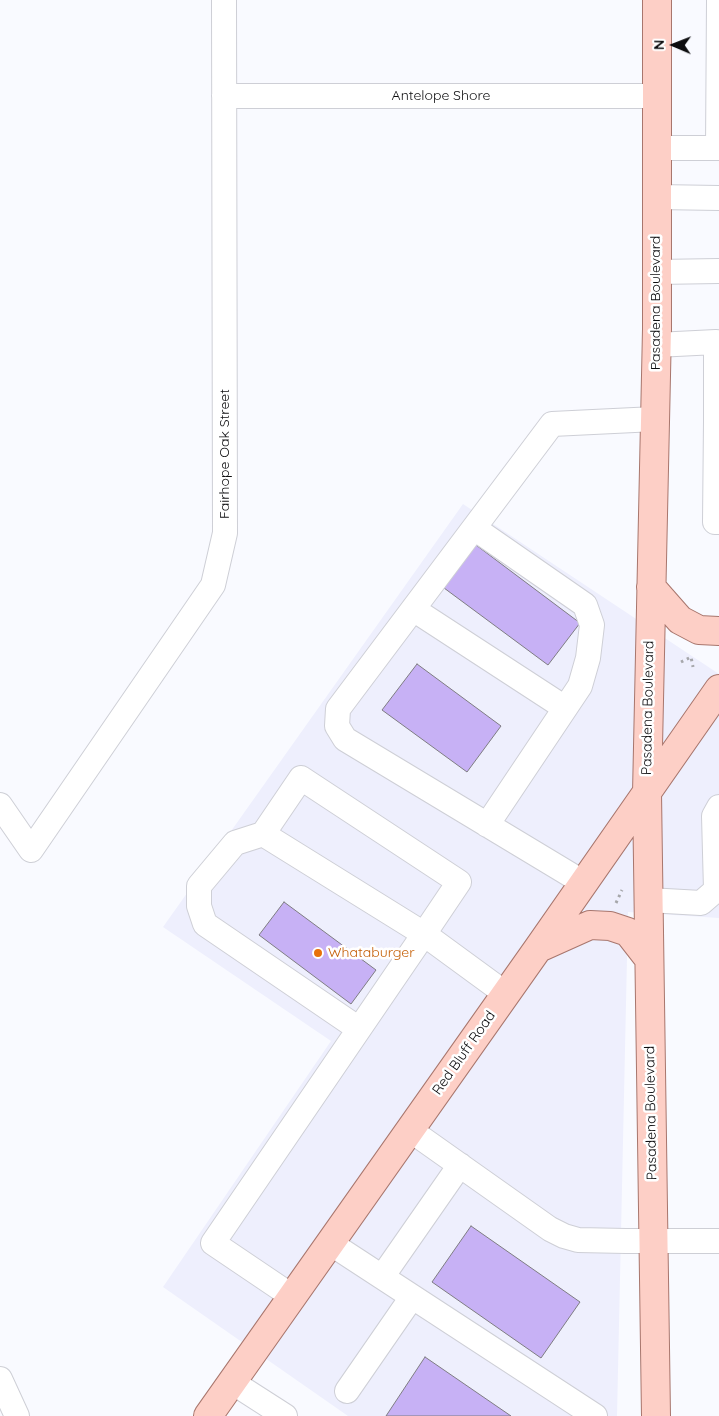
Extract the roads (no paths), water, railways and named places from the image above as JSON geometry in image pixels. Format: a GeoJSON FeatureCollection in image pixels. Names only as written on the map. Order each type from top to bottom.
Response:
{"type":"FeatureCollection","features":[{"type":"Feature","properties":{"kind":"main road","name":"Pasadena Boulevard"},"geometry":{"type":"LineString","coordinates":[[656,1416],[647,794],[657,272],[657,0]]}},
{"type":"Feature","properties":{"kind":"main road"},"geometry":{"type":"LineString","coordinates":[[651,588],[680,620],[698,630],[719,631]]}},
{"type":"Feature","properties":{"kind":"main road","name":"Red Bluff Road"},"geometry":{"type":"LineString","coordinates":[[208,1416],[647,794],[716,702]]}},
{"type":"Feature","properties":{"kind":"main road"},"geometry":{"type":"LineString","coordinates":[[539,947],[590,925],[610,926],[628,932],[649,959]]}},
{"type":"Feature","properties":{"kind":"street","name":"Fairhope Oak Street"},"geometry":{"type":"LineString","coordinates":[[0,805],[31,850],[214,585],[225,533],[224,0]]}},
{"type":"Feature","properties":{"kind":"street"},"geometry":{"type":"LineString","coordinates":[[657,148],[719,148],[719,1]]}},
{"type":"Feature","properties":{"kind":"street","name":"Antelope Shore"},"geometry":{"type":"LineString","coordinates":[[224,96],[657,96]]}},
{"type":"Feature","properties":{"kind":"street"},"geometry":{"type":"LineString","coordinates":[[657,197],[719,198]]}},
{"type":"Feature","properties":{"kind":"street"},"geometry":{"type":"LineString","coordinates":[[657,272],[719,271]]}},
{"type":"Feature","properties":{"kind":"street"},"geometry":{"type":"LineString","coordinates":[[656,345],[716,342],[718,421],[715,522],[719,522]]}},
{"type":"Feature","properties":{"kind":"street"},"geometry":{"type":"LineString","coordinates":[[584,883],[345,739],[337,726],[338,710],[552,424],[655,419]]}},
{"type":"Feature","properties":{"kind":"street"},"geometry":{"type":"LineString","coordinates":[[474,528],[585,605],[592,625],[588,658],[580,686],[487,825]]}},
{"type":"Feature","properties":{"kind":"street"},"geometry":{"type":"LineString","coordinates":[[413,609],[564,708]]}},
{"type":"Feature","properties":{"kind":"street"},"geometry":{"type":"LineString","coordinates":[[293,1297],[213,1243],[424,934],[459,882],[300,778],[264,834],[235,843],[198,886],[198,906],[205,924],[359,1029]]}},
{"type":"Feature","properties":{"kind":"street"},"geometry":{"type":"LineString","coordinates":[[648,900],[701,903],[716,890],[714,816],[719,807]]}},
{"type":"Feature","properties":{"kind":"street"},"geometry":{"type":"LineString","coordinates":[[264,834],[424,934],[506,994]]}},
{"type":"Feature","properties":{"kind":"street"},"geometry":{"type":"LineString","coordinates":[[410,1130],[550,1229],[564,1236],[578,1240],[719,1241]]}},
{"type":"Feature","properties":{"kind":"street"},"geometry":{"type":"LineString","coordinates":[[382,1277],[460,1165]]}},
{"type":"Feature","properties":{"kind":"street"},"geometry":{"type":"LineString","coordinates":[[330,1243],[584,1413]]}},
{"type":"Feature","properties":{"kind":"street"},"geometry":{"type":"LineString","coordinates":[[348,1391],[412,1297]]}},
{"type":"Feature","properties":{"kind":"street"},"geometry":{"type":"LineString","coordinates":[[0,1379],[17,1416]]}},
{"type":"Feature","properties":{"kind":"street"},"geometry":{"type":"LineString","coordinates":[[232,1382],[285,1416]]}},
{"type":"Feature","properties":{"kind":"place","name":"Whataburger"},"geometry":{"type":"Point","coordinates":[318,953]}}]}
